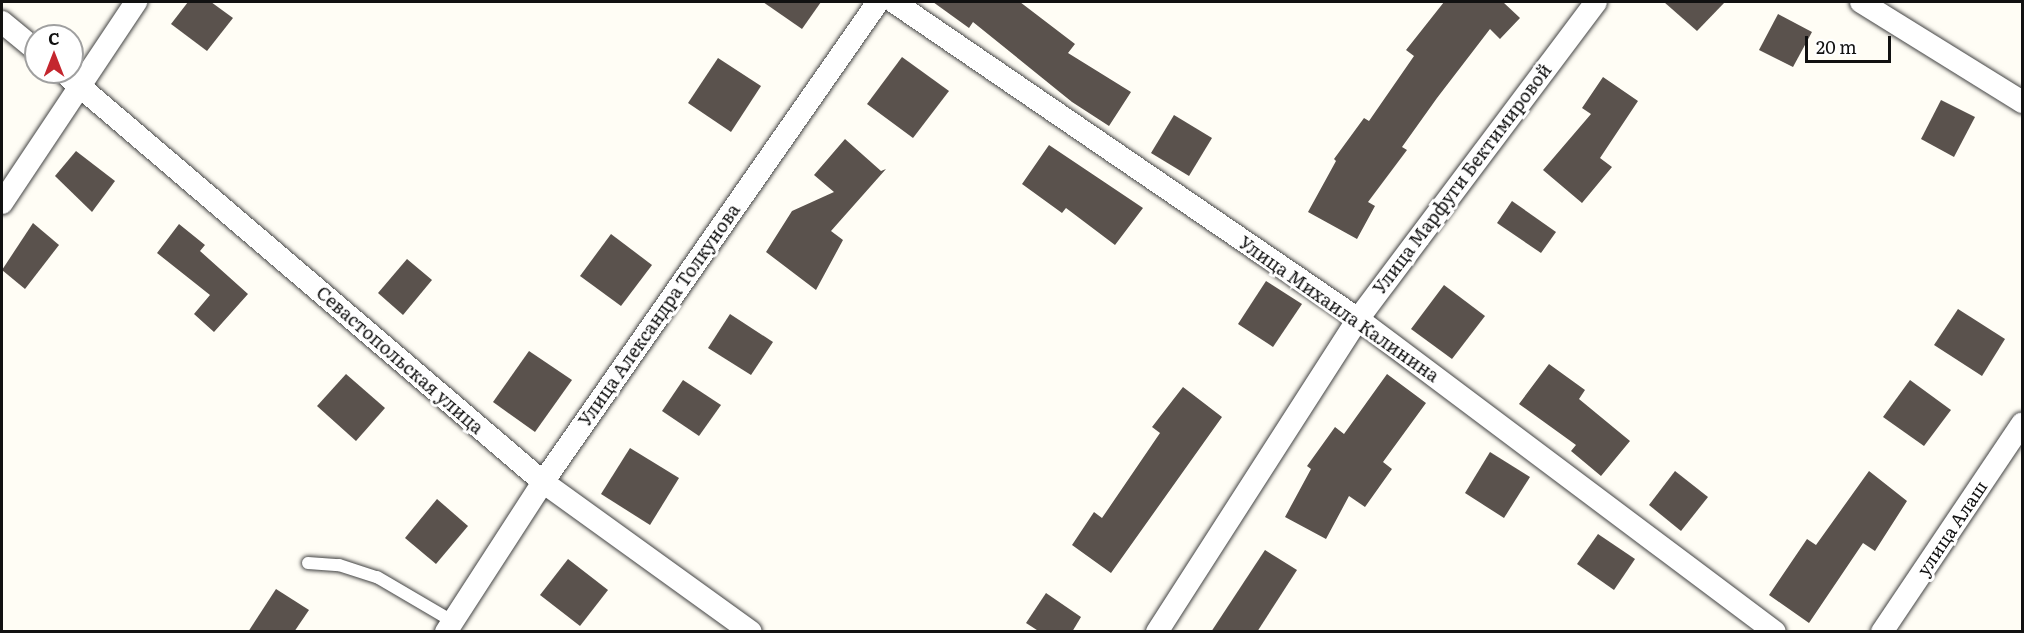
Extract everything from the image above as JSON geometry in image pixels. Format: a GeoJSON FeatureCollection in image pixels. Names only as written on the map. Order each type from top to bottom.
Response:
{"type":"FeatureCollection","features":[{"type":"Feature","properties":{"kind":"street"},"geometry":{"type":"LineString","coordinates":[[2,202],[82,87],[136,2]]}},
{"type":"Feature","properties":{"kind":"street","name":"Улица Александра Толкунова"},"geometry":{"type":"LineString","coordinates":[[449,626],[543,482],[878,2]]}},
{"type":"Feature","properties":{"kind":"street","name":"Улица Михаила Калинина"},"geometry":{"type":"LineString","coordinates":[[894,2],[1358,319],[1775,632]]}},
{"type":"Feature","properties":{"kind":"street","name":"Улица Марфуги Бектимировой"},"geometry":{"type":"LineString","coordinates":[[1157,632],[1358,319],[1596,2]]}},
{"type":"Feature","properties":{"kind":"street"},"geometry":{"type":"LineString","coordinates":[[1861,2],[2022,102]]}},
{"type":"Feature","properties":{"kind":"street"},"geometry":{"type":"LineString","coordinates":[[2,22],[24,40]]}},
{"type":"Feature","properties":{"kind":"street","name":"Севастопольская улица"},"geometry":{"type":"LineString","coordinates":[[78,84],[543,482],[751,632]]}},
{"type":"Feature","properties":{"kind":"street","name":"улица Алаш"},"geometry":{"type":"LineString","coordinates":[[1882,632],[2022,424]]}},
{"type":"Feature","properties":{"kind":"lane"},"geometry":{"type":"LineString","coordinates":[[308,563],[339,565],[377,577],[449,626]]}},
{"type":"Feature","properties":{"kind":"building"},"geometry":{"type":"Polygon","coordinates":[[[188,2],[211,2],[233,18],[207,51],[171,24],[188,2]]]}},
{"type":"Feature","properties":{"kind":"building"},"geometry":{"type":"Polygon","coordinates":[[[763,2],[821,2],[802,29],[763,2]]]}},
{"type":"Feature","properties":{"kind":"building"},"geometry":{"type":"Polygon","coordinates":[[[933,2],[1020,2],[1075,44],[1068,53],[1131,92],[1109,126],[1072,102],[973,22],[969,28],[933,2]]]}},
{"type":"Feature","properties":{"kind":"building"},"geometry":{"type":"Polygon","coordinates":[[[1444,2],[1503,2],[1520,18],[1500,39],[1490,29],[1437,98],[1402,147],[1407,150],[1368,202],[1375,206],[1357,239],[1308,212],[1336,161],[1334,159],[1364,118],[1369,121],[1414,56],[1406,50],[1444,2]]]}},
{"type":"Feature","properties":{"kind":"building"},"geometry":{"type":"Polygon","coordinates":[[[1664,2],[1725,2],[1697,31],[1664,2]]]}},
{"type":"Feature","properties":{"kind":"building"},"geometry":{"type":"Polygon","coordinates":[[[1778,14],[1812,32],[1793,67],[1759,50],[1778,14]]]}},
{"type":"Feature","properties":{"kind":"building"},"geometry":{"type":"Polygon","coordinates":[[[902,57],[949,91],[913,138],[867,104],[902,57]]]}},
{"type":"Feature","properties":{"kind":"building"},"geometry":{"type":"Polygon","coordinates":[[[718,58],[761,86],[731,132],[688,103],[718,58]]]}},
{"type":"Feature","properties":{"kind":"building"},"geometry":{"type":"Polygon","coordinates":[[[1603,77],[1638,101],[1600,158],[1612,167],[1582,203],[1543,170],[1591,114],[1582,108],[1603,77]]]}},
{"type":"Feature","properties":{"kind":"building"},"geometry":{"type":"Polygon","coordinates":[[[1941,100],[1975,117],[1954,157],[1921,139],[1941,100]]]}},
{"type":"Feature","properties":{"kind":"building"},"geometry":{"type":"Polygon","coordinates":[[[1174,115],[1212,138],[1189,176],[1151,153],[1174,115]]]}},
{"type":"Feature","properties":{"kind":"building"},"geometry":{"type":"Polygon","coordinates":[[[845,139],[881,171],[886,169],[831,231],[843,240],[816,290],[766,252],[792,211],[834,192],[814,175],[845,139]]]}},
{"type":"Feature","properties":{"kind":"building"},"geometry":{"type":"Polygon","coordinates":[[[1049,145],[1143,208],[1115,245],[1066,208],[1062,213],[1022,184],[1049,145]]]}},
{"type":"Feature","properties":{"kind":"building"},"geometry":{"type":"Polygon","coordinates":[[[76,151],[115,181],[92,212],[55,176],[76,151]]]}},
{"type":"Feature","properties":{"kind":"building"},"geometry":{"type":"Polygon","coordinates":[[[1512,201],[1556,232],[1541,253],[1497,223],[1512,201]]]}},
{"type":"Feature","properties":{"kind":"building"},"geometry":{"type":"Polygon","coordinates":[[[33,223],[59,245],[25,289],[2,270],[33,223]]]}},
{"type":"Feature","properties":{"kind":"building"},"geometry":{"type":"Polygon","coordinates":[[[179,224],[205,245],[200,251],[248,294],[214,332],[194,314],[210,295],[157,253],[179,224]]]}},
{"type":"Feature","properties":{"kind":"building"},"geometry":{"type":"Polygon","coordinates":[[[611,234],[652,265],[621,306],[580,276],[611,234]]]}},
{"type":"Feature","properties":{"kind":"building"},"geometry":{"type":"Polygon","coordinates":[[[407,259],[432,280],[403,315],[378,293],[407,259]]]}},
{"type":"Feature","properties":{"kind":"building"},"geometry":{"type":"Polygon","coordinates":[[[1266,281],[1302,304],[1273,347],[1238,324],[1266,281]]]}},
{"type":"Feature","properties":{"kind":"building"},"geometry":{"type":"Polygon","coordinates":[[[1444,285],[1485,316],[1452,359],[1411,329],[1444,285]]]}},
{"type":"Feature","properties":{"kind":"building"},"geometry":{"type":"Polygon","coordinates":[[[1958,309],[2005,339],[1982,376],[1934,345],[1958,309]]]}},
{"type":"Feature","properties":{"kind":"building"},"geometry":{"type":"Polygon","coordinates":[[[730,314],[773,342],[751,375],[708,348],[730,314]]]}},
{"type":"Feature","properties":{"kind":"building"},"geometry":{"type":"Polygon","coordinates":[[[529,351],[572,380],[535,432],[493,402],[529,351]]]}},
{"type":"Feature","properties":{"kind":"building"},"geometry":{"type":"Polygon","coordinates":[[[1549,364],[1585,390],[1579,399],[1630,441],[1601,476],[1571,451],[1576,445],[1519,404],[1549,364]]]}},
{"type":"Feature","properties":{"kind":"building"},"geometry":{"type":"Polygon","coordinates":[[[346,374],[385,408],[356,441],[317,406],[346,374]]]}},
{"type":"Feature","properties":{"kind":"building"},"geometry":{"type":"Polygon","coordinates":[[[1387,374],[1426,403],[1383,462],[1392,469],[1365,507],[1349,496],[1326,539],[1285,517],[1311,469],[1307,466],[1335,427],[1344,434],[1387,374]]]}},
{"type":"Feature","properties":{"kind":"building"},"geometry":{"type":"Polygon","coordinates":[[[683,380],[721,405],[699,436],[662,411],[683,380]]]}},
{"type":"Feature","properties":{"kind":"building"},"geometry":{"type":"Polygon","coordinates":[[[1910,380],[1951,410],[1924,446],[1883,417],[1910,380]]]}},
{"type":"Feature","properties":{"kind":"building"},"geometry":{"type":"Polygon","coordinates":[[[1183,387],[1222,417],[1111,573],[1072,545],[1094,512],[1102,518],[1160,433],[1152,427],[1183,387]]]}},
{"type":"Feature","properties":{"kind":"building"},"geometry":{"type":"Polygon","coordinates":[[[630,448],[679,478],[650,525],[601,494],[630,448]]]}},
{"type":"Feature","properties":{"kind":"building"},"geometry":{"type":"Polygon","coordinates":[[[1490,452],[1530,477],[1504,518],[1465,493],[1490,452]]]}},
{"type":"Feature","properties":{"kind":"building"},"geometry":{"type":"Polygon","coordinates":[[[1675,471],[1708,497],[1681,531],[1649,505],[1675,471]]]}},
{"type":"Feature","properties":{"kind":"building"},"geometry":{"type":"Polygon","coordinates":[[[1869,471],[1907,501],[1875,551],[1863,543],[1809,623],[1769,595],[1807,539],[1816,545],[1869,471]]]}},
{"type":"Feature","properties":{"kind":"building"},"geometry":{"type":"Polygon","coordinates":[[[437,499],[468,526],[436,564],[405,538],[437,499]]]}},
{"type":"Feature","properties":{"kind":"building"},"geometry":{"type":"Polygon","coordinates":[[[1598,534],[1635,559],[1614,590],[1577,564],[1598,534]]]}},
{"type":"Feature","properties":{"kind":"building"},"geometry":{"type":"Polygon","coordinates":[[[1265,550],[1297,570],[1257,632],[1211,632],[1265,550]]]}},
{"type":"Feature","properties":{"kind":"building"},"geometry":{"type":"Polygon","coordinates":[[[568,559],[608,590],[580,626],[540,595],[568,559]]]}},
{"type":"Feature","properties":{"kind":"building"},"geometry":{"type":"Polygon","coordinates":[[[276,589],[309,610],[294,632],[248,632],[276,589]]]}},
{"type":"Feature","properties":{"kind":"building"},"geometry":{"type":"Polygon","coordinates":[[[1046,593],[1081,617],[1072,632],[1040,632],[1026,623],[1046,593]]]}}]}
